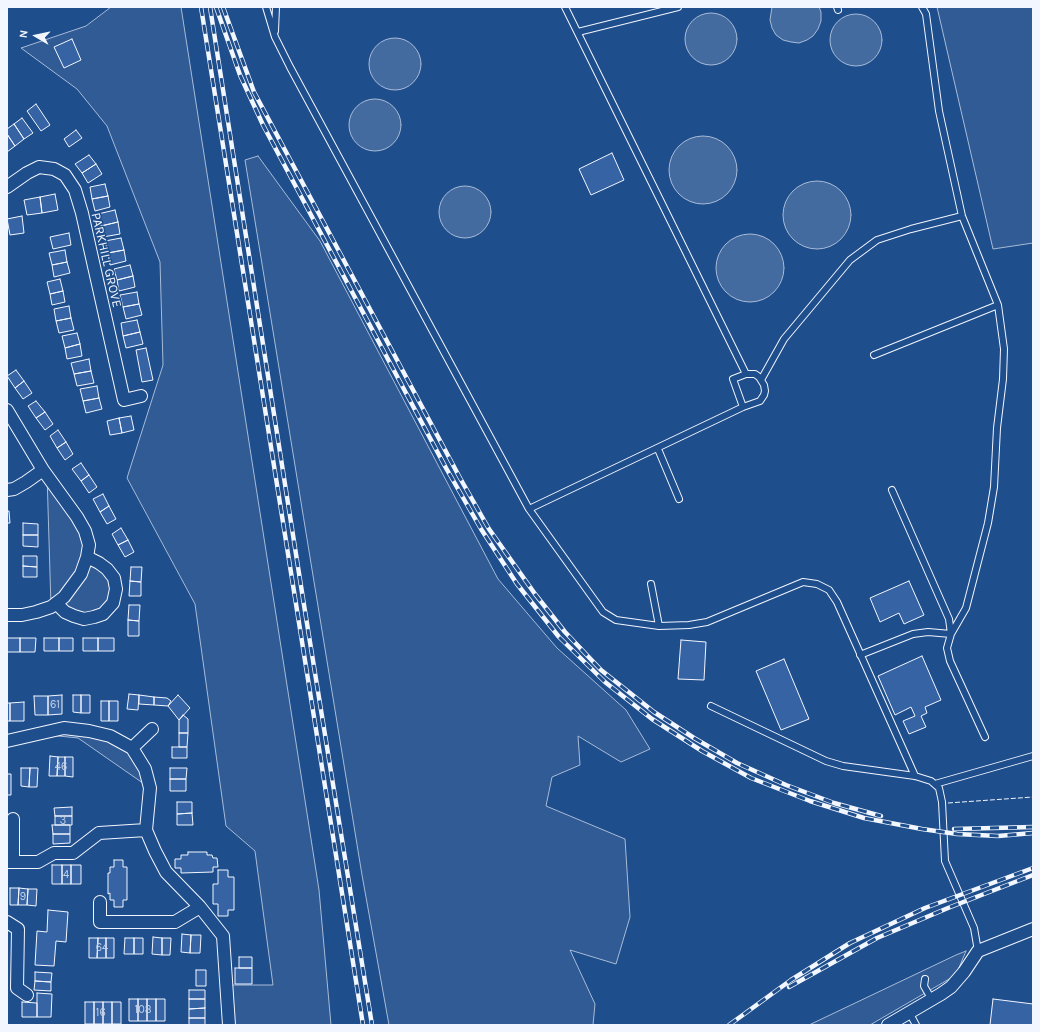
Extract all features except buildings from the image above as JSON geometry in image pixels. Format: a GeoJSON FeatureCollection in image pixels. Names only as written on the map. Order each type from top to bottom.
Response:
{"type":"FeatureCollection","features":[{"type":"Feature","properties":{"kind":"street","name":"PARKHILL GROVE"},"geometry":{"type":"LineString","coordinates":[[7,187],[39,166],[54,168],[64,175],[75,190],[82,213],[124,400],[141,396]]}},
{"type":"Feature","properties":{"kind":"street"},"geometry":{"type":"LineString","coordinates":[[7,410],[43,470],[77,517],[85,531],[89,545],[87,557],[81,574],[64,597],[51,607],[36,612],[22,615],[7,615]]}},
{"type":"Feature","properties":{"kind":"street"},"geometry":{"type":"LineString","coordinates":[[7,490],[14,489],[43,470]]}},
{"type":"Feature","properties":{"kind":"street"},"geometry":{"type":"LineString","coordinates":[[56,603],[65,612],[84,619],[103,614],[113,603],[116,589],[114,578],[100,562],[87,557]]}},
{"type":"Feature","properties":{"kind":"street"},"geometry":{"type":"LineString","coordinates":[[7,742],[64,728],[90,731],[110,736],[132,748],[145,769],[150,788],[146,830],[166,872],[200,907],[223,936],[229,1025]]}},
{"type":"Feature","properties":{"kind":"street"},"geometry":{"type":"LineString","coordinates":[[132,748],[152,729]]}},
{"type":"Feature","properties":{"kind":"street"},"geometry":{"type":"LineString","coordinates":[[13,819],[10,862],[38,862],[54,853],[73,853],[99,833],[146,830]]}},
{"type":"Feature","properties":{"kind":"street"},"geometry":{"type":"LineString","coordinates":[[100,902],[100,922],[175,922],[200,907]]}},
{"type":"Feature","properties":{"kind":"street"},"geometry":{"type":"LineString","coordinates":[[7,922],[18,929],[17,990]]}},
{"type":"Feature","properties":{"kind":"street"},"geometry":{"type":"LineString","coordinates":[[888,1025],[932,1000],[951,987],[964,972],[978,951],[1033,929]]}},
{"type":"Feature","properties":{"kind":"lane"},"geometry":{"type":"LineString","coordinates":[[266,7],[275,37],[290,67],[529,509],[603,612],[616,620],[659,626],[688,625],[707,622],[803,582],[817,584],[829,590],[837,602],[915,776]]}},
{"type":"Feature","properties":{"kind":"lane"},"geometry":{"type":"LineString","coordinates":[[275,37],[276,7]]}},
{"type":"Feature","properties":{"kind":"lane"},"geometry":{"type":"LineString","coordinates":[[565,7],[746,374]]}},
{"type":"Feature","properties":{"kind":"lane"},"geometry":{"type":"LineString","coordinates":[[578,32],[678,7]]}},
{"type":"Feature","properties":{"kind":"lane"},"geometry":{"type":"LineString","coordinates":[[922,7],[926,14],[939,111],[962,216],[998,305],[1004,349],[1003,379],[997,428],[994,487],[988,523],[966,608],[951,634],[948,648],[950,661],[985,737]]}},
{"type":"Feature","properties":{"kind":"lane"},"geometry":{"type":"LineString","coordinates":[[761,380],[784,339],[850,260],[877,240],[911,229],[962,216]]}},
{"type":"Feature","properties":{"kind":"lane"},"geometry":{"type":"LineString","coordinates":[[874,355],[998,305]]}},
{"type":"Feature","properties":{"kind":"lane"},"geometry":{"type":"LineString","coordinates":[[529,509],[658,449],[743,407],[760,401],[764,395],[764,385],[755,374],[746,374],[733,379],[743,407]]}},
{"type":"Feature","properties":{"kind":"lane"},"geometry":{"type":"LineString","coordinates":[[658,449],[679,499]]}},
{"type":"Feature","properties":{"kind":"lane"},"geometry":{"type":"LineString","coordinates":[[892,490],[949,619],[951,634]]}},
{"type":"Feature","properties":{"kind":"lane"},"geometry":{"type":"LineString","coordinates":[[651,584],[659,626]]}},
{"type":"Feature","properties":{"kind":"lane"},"geometry":{"type":"LineString","coordinates":[[860,655],[913,634],[928,632],[951,634]]}},
{"type":"Feature","properties":{"kind":"lane"},"geometry":{"type":"LineString","coordinates":[[711,706],[826,761],[843,766],[915,776],[931,781],[935,784],[939,788],[942,802],[945,861],[974,928],[978,951]]}},
{"type":"Feature","properties":{"kind":"lane"},"geometry":{"type":"LineString","coordinates":[[935,784],[1033,756]]}},
{"type":"Feature","properties":{"kind":"lane"},"geometry":{"type":"LineString","coordinates":[[925,979],[924,986],[932,1000]]}},
{"type":"Feature","properties":{"kind":"lane"},"geometry":{"type":"LineString","coordinates":[[909,1012],[916,1025]]}},
{"type":"Feature","properties":{"kind":"shaded area"},"geometry":{"type":"Polygon","coordinates":[[[111,7],[181,7],[319,890],[331,1025],[229,1025],[227,985],[273,985],[255,851],[226,826],[195,604],[127,478],[163,365],[160,262],[107,126],[77,89],[21,48],[86,26],[111,7]]]}},
{"type":"Feature","properties":{"kind":"shaded area"},"geometry":{"type":"Polygon","coordinates":[[[772,7],[819,7],[821,12],[821,21],[818,29],[813,36],[799,43],[783,40],[776,35],[772,28],[770,20],[772,7]]]}},
{"type":"Feature","properties":{"kind":"shaded area"},"geometry":{"type":"Polygon","coordinates":[[[937,7],[1033,7],[1033,243],[993,249],[937,7]]]}},
{"type":"Feature","properties":{"kind":"shaded area"},"geometry":{"type":"Polygon","coordinates":[[[711,13],[725,17],[733,25],[737,39],[733,53],[725,61],[711,65],[697,61],[689,53],[685,39],[689,25],[697,17],[711,13]]]}},
{"type":"Feature","properties":{"kind":"shaded area"},"geometry":{"type":"Polygon","coordinates":[[[856,14],[870,18],[878,26],[882,40],[878,54],[870,62],[856,66],[842,62],[834,54],[830,40],[834,26],[842,18],[856,14]]]}},
{"type":"Feature","properties":{"kind":"shaded area"},"geometry":{"type":"Polygon","coordinates":[[[395,38],[409,42],[417,50],[421,64],[417,78],[409,86],[395,90],[381,86],[373,78],[369,64],[373,50],[381,42],[395,38]]]}},
{"type":"Feature","properties":{"kind":"shaded area"},"geometry":{"type":"Polygon","coordinates":[[[375,99],[389,103],[397,111],[401,125],[397,139],[389,147],[375,151],[361,147],[353,139],[349,125],[353,111],[361,103],[375,99]]]}},
{"type":"Feature","properties":{"kind":"shaded area"},"geometry":{"type":"Polygon","coordinates":[[[703,136],[716,139],[727,146],[734,157],[737,170],[734,183],[727,194],[716,201],[703,204],[690,201],[679,194],[672,183],[669,170],[672,157],[679,146],[690,139],[703,136]]]}},
{"type":"Feature","properties":{"kind":"shaded area"},"geometry":{"type":"Polygon","coordinates":[[[258,156],[320,241],[498,579],[557,648],[626,710],[650,749],[621,762],[578,736],[580,765],[552,777],[546,806],[625,839],[630,917],[616,964],[570,950],[595,1004],[593,1025],[389,1025],[362,875],[245,160],[258,156]]]}},
{"type":"Feature","properties":{"kind":"shaded area"},"geometry":{"type":"Polygon","coordinates":[[[817,181],[830,184],[841,191],[848,202],[851,215],[848,228],[841,239],[830,246],[817,249],[804,246],[793,239],[786,228],[783,215],[786,202],[793,191],[804,184],[817,181]]]}},
{"type":"Feature","properties":{"kind":"shaded area"},"geometry":{"type":"Polygon","coordinates":[[[465,186],[479,190],[487,198],[491,212],[487,226],[479,234],[465,238],[451,234],[443,226],[439,212],[443,198],[451,190],[465,186]]]}},
{"type":"Feature","properties":{"kind":"shaded area"},"geometry":{"type":"Polygon","coordinates":[[[750,234],[763,237],[774,244],[781,255],[784,268],[781,281],[774,292],[763,299],[750,302],[737,299],[726,292],[719,281],[716,268],[719,255],[726,244],[737,237],[750,234]]]}},
{"type":"Feature","properties":{"kind":"shaded area"},"geometry":{"type":"Polygon","coordinates":[[[47,474],[77,517],[87,557],[99,563],[116,589],[94,617],[51,607],[47,474]]]}},
{"type":"Feature","properties":{"kind":"shaded area"},"geometry":{"type":"Polygon","coordinates":[[[64,728],[132,748],[150,788],[78,738],[39,734],[64,728]]]}},
{"type":"Feature","properties":{"kind":"shaded area"},"geometry":{"type":"Polygon","coordinates":[[[966,951],[956,975],[870,1025],[809,1025],[956,955],[966,951]]]}},
{"type":"Feature","properties":{"kind":"railway"},"geometry":{"type":"LineString","coordinates":[[201,7],[363,1025]]}},
{"type":"Feature","properties":{"kind":"railway"},"geometry":{"type":"LineString","coordinates":[[210,7],[372,1025]]}},
{"type":"Feature","properties":{"kind":"railway"},"geometry":{"type":"LineString","coordinates":[[216,7],[240,75],[263,125],[446,468],[481,529],[517,584],[559,637],[605,682],[652,719],[702,751],[751,778],[810,801],[864,818],[957,834],[998,836],[1033,833]]}},
{"type":"Feature","properties":{"kind":"railway"},"geometry":{"type":"LineString","coordinates":[[223,7],[254,92],[460,478],[489,529],[535,594],[565,632],[601,670],[654,712],[694,738],[737,763],[786,785],[834,803],[881,816]]}},
{"type":"Feature","properties":{"kind":"railway"},"geometry":{"type":"LineString","coordinates":[[954,829],[1033,827]]}},
{"type":"Feature","properties":{"kind":"railway"},"geometry":{"type":"LineString","coordinates":[[729,1025],[791,980],[850,943],[925,908],[1033,868]]}},
{"type":"Feature","properties":{"kind":"railway"},"geometry":{"type":"LineString","coordinates":[[789,987],[877,938],[948,908],[1033,875]]}},
{"type":"Feature","properties":{"kind":"fence"},"geometry":{"type":"LineString","coordinates":[[948,803],[1033,797]]}}]}
